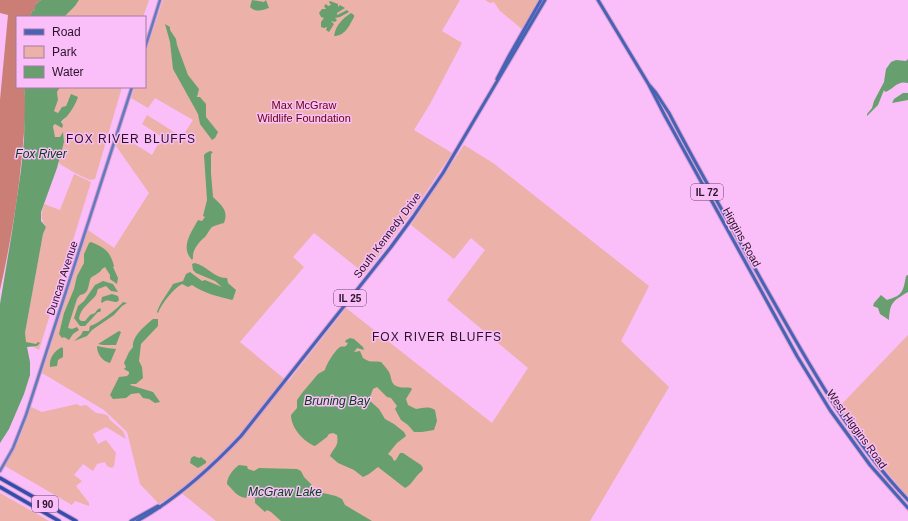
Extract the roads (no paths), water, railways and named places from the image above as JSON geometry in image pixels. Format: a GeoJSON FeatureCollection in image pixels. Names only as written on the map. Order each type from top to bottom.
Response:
{"type":"FeatureCollection","features":[{"type":"Feature","properties":{"kind":"highway","name":"I 90"},"geometry":{"type":"LineString","coordinates":[[0,478],[76,521]]}},
{"type":"Feature","properties":{"kind":"highway","name":"I 90"},"geometry":{"type":"LineString","coordinates":[[0,487],[59,521]]}},
{"type":"Feature","properties":{"kind":"main road","name":"South Kennedy Drive"},"geometry":{"type":"LineString","coordinates":[[497,81],[509,56],[541,0]]}},
{"type":"Feature","properties":{"kind":"main road","name":"South Kennedy Drive"},"geometry":{"type":"LineString","coordinates":[[160,507],[178,495],[208,470],[241,436],[391,247],[442,176],[546,0]]}},
{"type":"Feature","properties":{"kind":"main road","name":"Higgins Road"},"geometry":{"type":"LineString","coordinates":[[598,0],[649,85],[797,356]]}},
{"type":"Feature","properties":{"kind":"main road","name":"Higgins Road"},"geometry":{"type":"LineString","coordinates":[[649,85],[669,113],[802,350]]}},
{"type":"Feature","properties":{"kind":"main road","name":"West Higgins Road"},"geometry":{"type":"LineString","coordinates":[[802,350],[836,408],[855,436],[908,500]]}},
{"type":"Feature","properties":{"kind":"main road","name":"West Higgins Road"},"geometry":{"type":"LineString","coordinates":[[797,356],[830,410],[870,465],[908,508]]}},
{"type":"Feature","properties":{"kind":"main road","name":"IL 25"},"geometry":{"type":"LineString","coordinates":[[131,521],[158,506],[160,507]]}},
{"type":"Feature","properties":{"kind":"main road","name":"IL 25"},"geometry":{"type":"LineString","coordinates":[[137,521],[160,507]]}},
{"type":"Feature","properties":{"kind":"street"},"geometry":{"type":"LineString","coordinates":[[146,45],[160,0]]}},
{"type":"Feature","properties":{"kind":"street","name":"Duncan Avenue"},"geometry":{"type":"LineString","coordinates":[[0,471],[15,444],[26,415],[132,88]]}},
{"type":"Feature","properties":{"kind":"water"},"geometry":{"type":"Polygon","coordinates":[[[41,0],[79,0],[65,16],[30,16],[32,11],[35,10],[35,5],[41,0]]]}},
{"type":"Feature","properties":{"kind":"water"},"geometry":{"type":"Polygon","coordinates":[[[252,0],[264,2],[266,0],[269,8],[260,10],[252,9],[250,7],[252,0]]]}},
{"type":"Feature","properties":{"kind":"water"},"geometry":{"type":"Polygon","coordinates":[[[329,2],[338,4],[338,7],[340,5],[345,8],[337,13],[337,15],[347,10],[349,12],[335,18],[337,20],[335,22],[331,21],[334,24],[329,32],[326,30],[327,27],[321,27],[321,22],[324,18],[321,17],[319,13],[322,9],[326,9],[324,6],[326,4],[328,6],[331,5],[329,2]]]}},
{"type":"Feature","properties":{"kind":"water"},"geometry":{"type":"Polygon","coordinates":[[[351,13],[354,17],[346,30],[338,36],[334,36],[340,23],[351,13]]]}},
{"type":"Feature","properties":{"kind":"water"},"geometry":{"type":"Polygon","coordinates":[[[165,24],[170,27],[170,30],[176,39],[188,75],[199,89],[197,97],[200,97],[206,104],[206,117],[218,132],[212,140],[200,124],[198,114],[173,69],[170,42],[165,24]]]}},
{"type":"Feature","properties":{"kind":"water"},"geometry":{"type":"Polygon","coordinates":[[[908,59],[908,83],[904,82],[898,84],[885,92],[884,90],[878,105],[867,116],[884,82],[886,69],[891,62],[896,60],[906,61],[908,59]]]}},
{"type":"Feature","properties":{"kind":"water","name":"Fox River"},"geometry":{"type":"Polygon","coordinates":[[[24,88],[59,88],[57,92],[58,100],[54,111],[58,113],[62,107],[66,106],[71,94],[78,97],[71,111],[61,122],[63,125],[62,128],[55,124],[53,126],[55,137],[60,137],[63,132],[64,142],[57,168],[41,212],[41,221],[46,227],[43,234],[25,333],[26,342],[36,344],[38,342],[40,343],[37,346],[27,347],[30,362],[30,375],[24,394],[9,429],[0,443],[0,304],[21,170],[24,140],[24,88]]]}},
{"type":"Feature","properties":{"kind":"water"},"geometry":{"type":"Polygon","coordinates":[[[903,93],[908,93],[908,100],[892,103],[894,99],[903,93]]]}},
{"type":"Feature","properties":{"kind":"water"},"geometry":{"type":"Polygon","coordinates":[[[210,151],[213,152],[211,154],[211,173],[213,197],[223,208],[226,215],[224,223],[212,227],[198,244],[192,260],[187,250],[187,245],[190,235],[198,220],[202,221],[205,217],[203,216],[207,200],[204,155],[210,151]]]}},
{"type":"Feature","properties":{"kind":"water"},"geometry":{"type":"Polygon","coordinates":[[[91,242],[100,246],[109,253],[118,278],[117,284],[110,279],[110,275],[105,267],[91,278],[87,291],[80,295],[77,299],[68,328],[72,329],[77,327],[79,330],[73,334],[69,340],[64,337],[62,338],[59,334],[64,313],[74,289],[77,276],[84,263],[84,254],[89,243],[91,242]]]}},
{"type":"Feature","properties":{"kind":"water"},"geometry":{"type":"Polygon","coordinates":[[[195,263],[223,278],[227,278],[228,283],[236,290],[233,299],[232,300],[212,294],[192,285],[188,287],[182,284],[168,297],[158,313],[157,312],[160,305],[173,284],[183,281],[186,274],[190,272],[202,281],[205,280],[222,287],[215,281],[196,273],[193,270],[192,264],[195,263]]]}},
{"type":"Feature","properties":{"kind":"water"},"geometry":{"type":"Polygon","coordinates":[[[908,275],[908,292],[893,303],[890,309],[889,320],[880,314],[878,308],[873,306],[874,303],[881,295],[887,300],[899,294],[903,289],[906,276],[908,275]]]}},
{"type":"Feature","properties":{"kind":"water"},"geometry":{"type":"Polygon","coordinates":[[[103,281],[113,284],[118,292],[111,291],[106,286],[98,289],[96,295],[81,312],[79,319],[81,321],[85,321],[97,310],[100,308],[101,310],[85,326],[80,326],[74,318],[78,306],[84,301],[95,285],[103,281]]]}},
{"type":"Feature","properties":{"kind":"water"},"geometry":{"type":"Polygon","coordinates":[[[112,294],[118,296],[119,300],[117,302],[108,300],[102,303],[101,302],[102,297],[112,294]]]}},
{"type":"Feature","properties":{"kind":"water"},"geometry":{"type":"Polygon","coordinates":[[[123,302],[127,303],[114,315],[92,330],[87,336],[74,341],[83,331],[89,331],[90,326],[107,316],[123,302]]]}},
{"type":"Feature","properties":{"kind":"water"},"geometry":{"type":"Polygon","coordinates":[[[153,319],[158,319],[158,326],[141,344],[139,361],[142,367],[143,378],[136,384],[130,385],[153,392],[160,402],[155,403],[149,399],[143,398],[139,393],[131,394],[126,398],[113,399],[110,395],[119,377],[127,376],[129,374],[129,372],[124,369],[126,367],[124,363],[133,347],[133,343],[137,335],[153,319]]]}},
{"type":"Feature","properties":{"kind":"water"},"geometry":{"type":"Polygon","coordinates":[[[119,331],[121,332],[116,345],[98,344],[119,331]]]}},
{"type":"Feature","properties":{"kind":"water","name":"Bruning Bay"},"geometry":{"type":"Polygon","coordinates":[[[350,338],[354,339],[363,347],[364,350],[357,348],[354,352],[360,351],[363,358],[369,361],[381,362],[389,372],[394,385],[412,389],[406,399],[408,405],[416,409],[428,408],[435,410],[437,421],[434,430],[414,432],[401,420],[395,409],[397,406],[391,398],[387,397],[377,387],[373,389],[369,400],[379,409],[385,419],[404,432],[406,436],[397,443],[388,454],[394,461],[400,453],[403,453],[423,468],[412,483],[405,488],[378,467],[363,477],[354,470],[338,463],[330,456],[337,445],[337,435],[333,433],[329,434],[315,446],[303,438],[293,425],[291,415],[297,408],[297,400],[318,374],[325,370],[336,351],[340,347],[346,346],[348,343],[345,342],[346,340],[350,338]]]}},
{"type":"Feature","properties":{"kind":"water"},"geometry":{"type":"Polygon","coordinates":[[[97,346],[116,349],[110,363],[100,357],[97,346]]]}},
{"type":"Feature","properties":{"kind":"water"},"geometry":{"type":"Polygon","coordinates":[[[62,347],[63,357],[58,360],[57,366],[50,367],[50,361],[53,355],[62,347]]]}},
{"type":"Feature","properties":{"kind":"water"},"geometry":{"type":"Polygon","coordinates":[[[194,456],[199,458],[201,457],[206,461],[206,463],[198,468],[190,463],[191,458],[194,456]]]}},
{"type":"Feature","properties":{"kind":"water","name":"McGraw Lake"},"geometry":{"type":"Polygon","coordinates":[[[239,465],[247,466],[248,469],[254,471],[259,468],[297,469],[301,471],[312,487],[319,492],[342,499],[345,505],[372,521],[281,521],[271,512],[267,510],[265,512],[255,503],[255,498],[250,496],[247,496],[246,498],[240,496],[227,484],[231,473],[239,465]]]}},
{"type":"Feature","properties":{"kind":"district","name":"FOX RIVER BLUFFS"},"geometry":{"type":"Point","coordinates":[131,139]}},
{"type":"Feature","properties":{"kind":"district","name":"FOX RIVER BLUFFS"},"geometry":{"type":"Point","coordinates":[437,337]}},
{"type":"Feature","properties":{"kind":"park label","name":"Max McGraw Wildlife Foundation"},"geometry":{"type":"Point","coordinates":[304,111]}}]}
